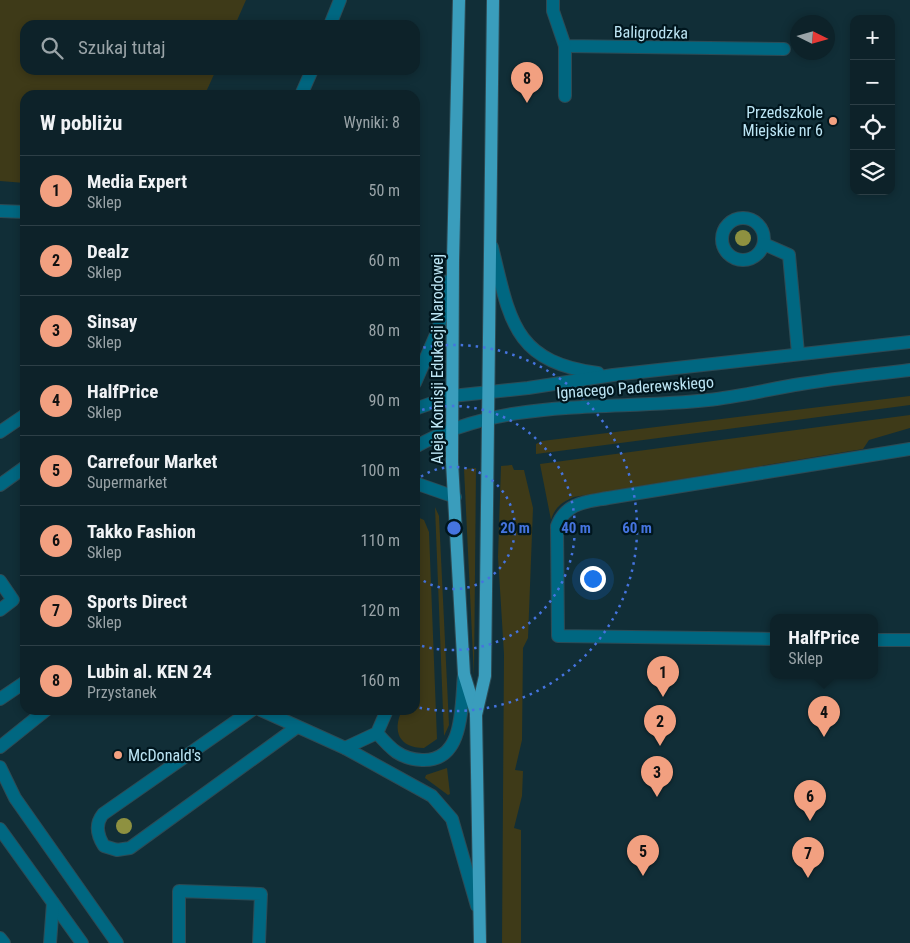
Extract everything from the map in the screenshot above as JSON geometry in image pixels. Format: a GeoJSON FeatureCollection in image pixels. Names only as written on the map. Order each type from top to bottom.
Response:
{"type":"FeatureCollection","features":[{"type":"Feature","properties":{"kind":"main road","name":"Aleja Komisji Edukacji Narodowej"},"geometry":{"type":"LineString","coordinates":[[460,0],[453,261],[452,429],[464,674],[476,716]]}},
{"type":"Feature","properties":{"kind":"main road","name":"Aleja Komisji Edukacji Narodowej"},"geometry":{"type":"LineString","coordinates":[[480,943],[476,716],[485,676],[493,0]]}},
{"type":"Feature","properties":{"kind":"street"},"geometry":{"type":"LineString","coordinates":[[332,20],[340,0]]}},
{"type":"Feature","properties":{"kind":"street"},"geometry":{"type":"LineString","coordinates":[[553,0],[553,11],[565,46],[565,96]]}},
{"type":"Feature","properties":{"kind":"street","name":"Baligrodzka"},"geometry":{"type":"LineString","coordinates":[[565,46],[784,49]]}},
{"type":"Feature","properties":{"kind":"street"},"geometry":{"type":"LineString","coordinates":[[302,90],[310,75]]}},
{"type":"Feature","properties":{"kind":"street"},"geometry":{"type":"LineString","coordinates":[[0,211],[20,212]]}},
{"type":"Feature","properties":{"kind":"street"},"geometry":{"type":"LineString","coordinates":[[491,242],[509,315],[519,335],[552,362],[577,370],[613,375]]}},
{"type":"Feature","properties":{"kind":"street"},"geometry":{"type":"LineString","coordinates":[[764,244],[789,255],[798,353]]}},
{"type":"Feature","properties":{"kind":"street"},"geometry":{"type":"LineString","coordinates":[[420,371],[438,330],[453,261]]}},
{"type":"Feature","properties":{"kind":"street","name":"Ignacego Paderewskiego"},"geometry":{"type":"LineString","coordinates":[[420,407],[452,396],[798,353],[910,342]]}},
{"type":"Feature","properties":{"kind":"street","name":"Ignacego Paderewskiego"},"geometry":{"type":"LineString","coordinates":[[420,445],[452,429],[488,418],[562,407],[710,400],[802,384],[910,370]]}},
{"type":"Feature","properties":{"kind":"street"},"geometry":{"type":"LineString","coordinates":[[0,432],[20,418]]}},
{"type":"Feature","properties":{"kind":"street"},"geometry":{"type":"LineString","coordinates":[[770,639],[558,636],[557,526],[560,517],[574,505],[608,498],[910,450]]}},
{"type":"Feature","properties":{"kind":"street"},"geometry":{"type":"LineString","coordinates":[[0,485],[20,471]]}},
{"type":"Feature","properties":{"kind":"street"},"geometry":{"type":"LineString","coordinates":[[420,485],[455,497]]}},
{"type":"Feature","properties":{"kind":"street"},"geometry":{"type":"LineString","coordinates":[[0,581],[13,600],[0,610]]}},
{"type":"Feature","properties":{"kind":"street"},"geometry":{"type":"LineString","coordinates":[[878,640],[910,640]]}},
{"type":"Feature","properties":{"kind":"street"},"geometry":{"type":"LineString","coordinates":[[377,733],[399,756],[412,760],[437,760],[449,751],[455,741],[464,674]]}},
{"type":"Feature","properties":{"kind":"street"},"geometry":{"type":"LineString","coordinates":[[0,699],[20,685]]}},
{"type":"Feature","properties":{"kind":"street"},"geometry":{"type":"LineString","coordinates":[[0,748],[40,715]]}},
{"type":"Feature","properties":{"kind":"street"},"geometry":{"type":"LineString","coordinates":[[245,715],[103,814],[98,823],[98,831],[104,846],[117,850],[130,848],[297,727]]}},
{"type":"Feature","properties":{"kind":"street"},"geometry":{"type":"LineString","coordinates":[[272,715],[345,748],[432,796],[452,819],[480,918]]}},
{"type":"Feature","properties":{"kind":"street"},"geometry":{"type":"LineString","coordinates":[[345,748],[377,733],[385,715]]}},
{"type":"Feature","properties":{"kind":"street"},"geometry":{"type":"LineString","coordinates":[[0,767],[15,798],[117,943]]}},
{"type":"Feature","properties":{"kind":"street"},"geometry":{"type":"LineString","coordinates":[[0,829],[82,943]]}},
{"type":"Feature","properties":{"kind":"street"},"geometry":{"type":"LineString","coordinates":[[178,943],[179,891],[261,894],[259,943]]}},
{"type":"Feature","properties":{"kind":"street"},"geometry":{"type":"LineString","coordinates":[[50,943],[53,903]]}},
{"type":"Feature","properties":{"kind":"street"},"geometry":{"type":"LineString","coordinates":[[0,938],[4,943]]}},
{"type":"Feature","properties":{"kind":"shaded area"},"geometry":{"type":"Polygon","coordinates":[[[0,0],[246,0],[237,20],[20,20],[20,75],[214,75],[207,90],[20,90],[20,183],[0,181],[0,0]]]}},
{"type":"Feature","properties":{"kind":"shaded area"},"geometry":{"type":"Polygon","coordinates":[[[910,396],[910,405],[536,454],[536,444],[542,441],[910,396]]]}},
{"type":"Feature","properties":{"kind":"shaded area"},"geometry":{"type":"Polygon","coordinates":[[[910,415],[910,428],[869,440],[863,449],[574,497],[560,506],[551,520],[540,464],[910,415]]]}},
{"type":"Feature","properties":{"kind":"shaded area"},"geometry":{"type":"Polygon","coordinates":[[[512,465],[514,470],[524,470],[533,508],[528,638],[523,648],[522,740],[515,770],[523,771],[522,796],[514,828],[521,830],[521,943],[502,943],[504,654],[498,557],[501,466],[512,465]]]}},
{"type":"Feature","properties":{"kind":"shaded area"},"geometry":{"type":"Polygon","coordinates":[[[476,468],[474,677],[464,469],[476,468]]]}},
{"type":"Feature","properties":{"kind":"shaded area"},"geometry":{"type":"Polygon","coordinates":[[[435,507],[439,516],[449,725],[444,736],[435,507]]]}},
{"type":"Feature","properties":{"kind":"shaded area"},"geometry":{"type":"Polygon","coordinates":[[[420,518],[424,520],[429,532],[437,739],[424,748],[415,747],[403,742],[398,731],[400,715],[420,715],[420,518]]]}},
{"type":"Feature","properties":{"kind":"shaded area"},"geometry":{"type":"Polygon","coordinates":[[[447,768],[450,794],[448,795],[425,778],[426,775],[447,768]]]}},
{"type":"Feature","properties":{"kind":"place","name":"Lubin al. KEN 24"},"geometry":{"type":"Point","coordinates":[527,103]}},
{"type":"Feature","properties":{"kind":"place","name":"Przedszkole Miejskie nr 6"},"geometry":{"type":"Point","coordinates":[833,121]}},
{"type":"Feature","properties":{"kind":"place","name":"Media Expert"},"geometry":{"type":"Point","coordinates":[663,697]}},
{"type":"Feature","properties":{"kind":"place","name":"HalfPrice"},"geometry":{"type":"Point","coordinates":[824,737]}},
{"type":"Feature","properties":{"kind":"place","name":"Dealz"},"geometry":{"type":"Point","coordinates":[660,746]}},
{"type":"Feature","properties":{"kind":"place","name":"McDonald's"},"geometry":{"type":"Point","coordinates":[118,755]}},
{"type":"Feature","properties":{"kind":"place","name":"Sinsay"},"geometry":{"type":"Point","coordinates":[657,797]}},
{"type":"Feature","properties":{"kind":"place","name":"Takko Fashion"},"geometry":{"type":"Point","coordinates":[810,821]}},
{"type":"Feature","properties":{"kind":"place","name":"Carrefour Market"},"geometry":{"type":"Point","coordinates":[643,876]}},
{"type":"Feature","properties":{"kind":"place","name":"Sports Direct"},"geometry":{"type":"Point","coordinates":[808,878]}}]}
